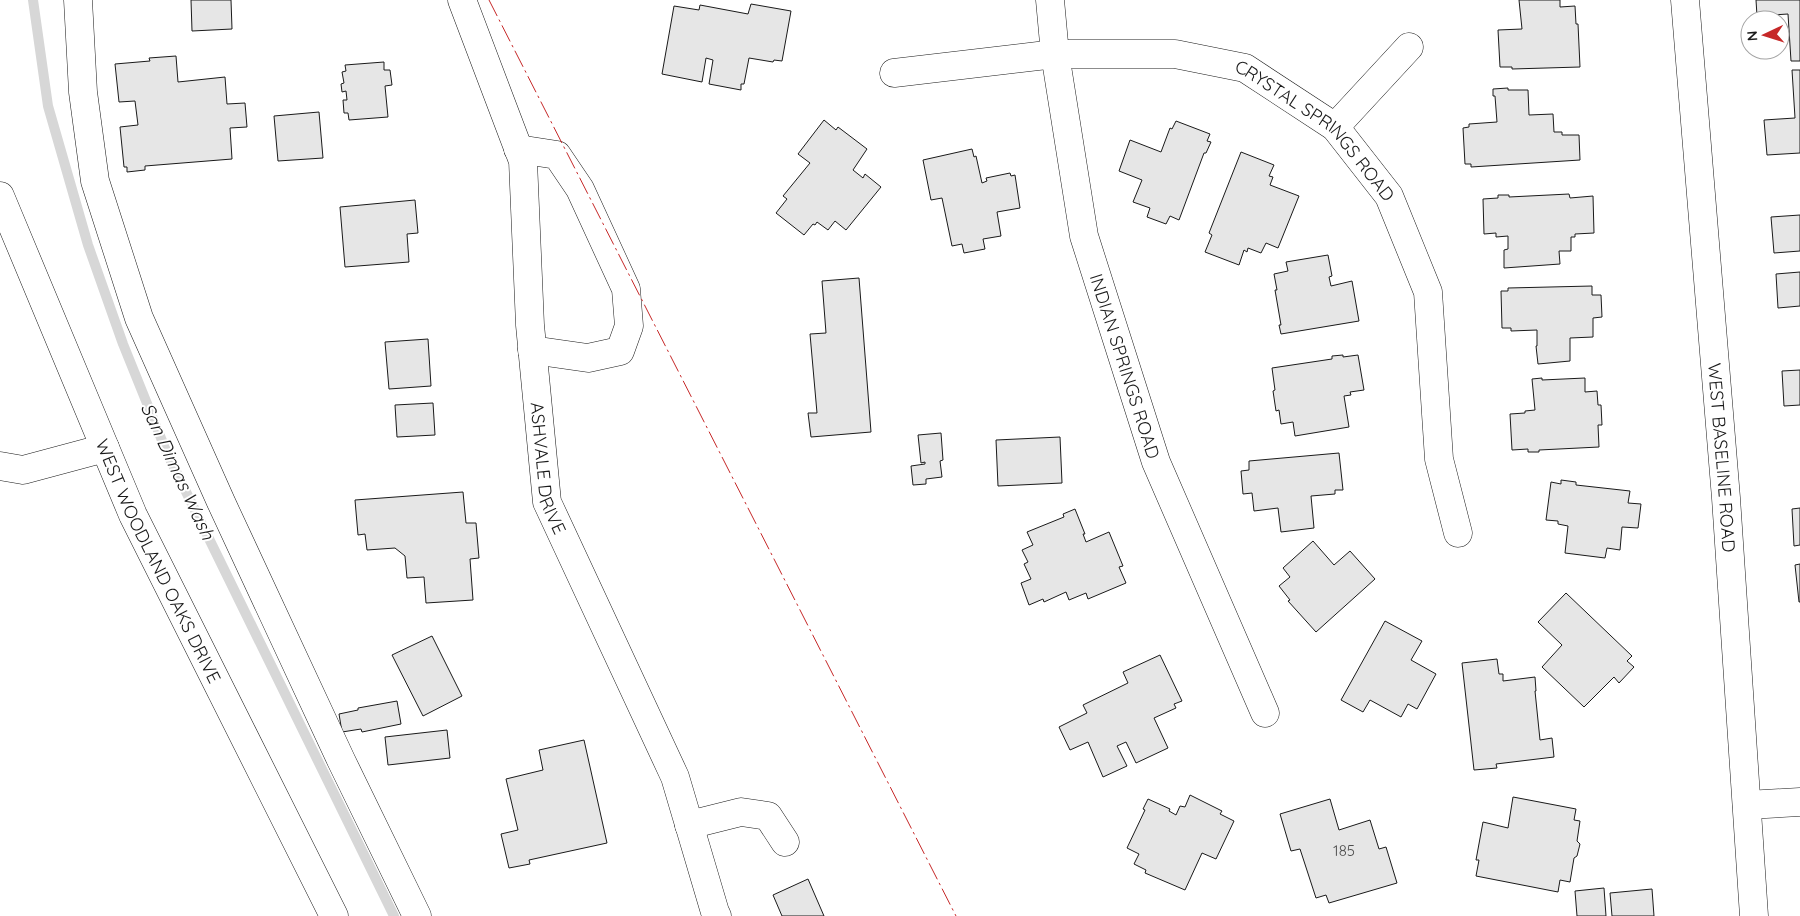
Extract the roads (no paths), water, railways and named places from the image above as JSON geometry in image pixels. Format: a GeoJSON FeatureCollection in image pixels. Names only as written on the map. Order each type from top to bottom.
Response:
{"type":"FeatureCollection","features":[{"type":"Feature","properties":{"kind":"street"},"geometry":{"type":"LineString","coordinates":[[78,0],[83,92],[95,181],[139,318],[221,502],[341,760],[417,916]]}},
{"type":"Feature","properties":{"kind":"street","name":"ASHVALE DRIVE"},"geometry":{"type":"LineString","coordinates":[[462,0],[523,161],[532,350],[547,502],[675,777],[714,912],[717,916]]}},
{"type":"Feature","properties":{"kind":"street","name":"INDIAN SPRINGS ROAD"},"geometry":{"type":"LineString","coordinates":[[1050,0],[1055,54],[1084,236],[1156,462],[1265,713]]}},
{"type":"Feature","properties":{"kind":"street","name":"WEST BASELINE ROAD"},"geometry":{"type":"LineString","coordinates":[[1686,0],[1724,478],[1754,916]]}},
{"type":"Feature","properties":{"kind":"street"},"geometry":{"type":"LineString","coordinates":[[1335,127],[1409,47]]}},
{"type":"Feature","properties":{"kind":"street","name":"CRYSTAL SPRINGS ROAD"},"geometry":{"type":"LineString","coordinates":[[894,72],[1055,54],[1175,54],[1245,68],[1335,127],[1389,196],[1428,292],[1439,459],[1458,533]]}},
{"type":"Feature","properties":{"kind":"street"},"geometry":{"type":"LineString","coordinates":[[518,149],[558,155],[580,189],[626,289],[628,326],[620,350],[588,358],[532,350]]}},
{"type":"Feature","properties":{"kind":"street","name":"WEST WOODLAND OAKS DRIVE"},"geometry":{"type":"LineString","coordinates":[[0,196],[133,515],[334,916]]}},
{"type":"Feature","properties":{"kind":"street"},"geometry":{"type":"LineString","coordinates":[[11,468],[105,448]]}},
{"type":"Feature","properties":{"kind":"street"},"geometry":{"type":"LineString","coordinates":[[1747,806],[1800,802]]}},
{"type":"Feature","properties":{"kind":"street"},"geometry":{"type":"LineString","coordinates":[[689,825],[742,812],[768,816],[785,842]]}},
{"type":"Feature","properties":{"kind":"waterway","name":"San Dimas Wash"},"geometry":{"type":"LineString","coordinates":[[33,0],[48,106],[88,245],[123,344],[167,453],[394,916]]}}]}
